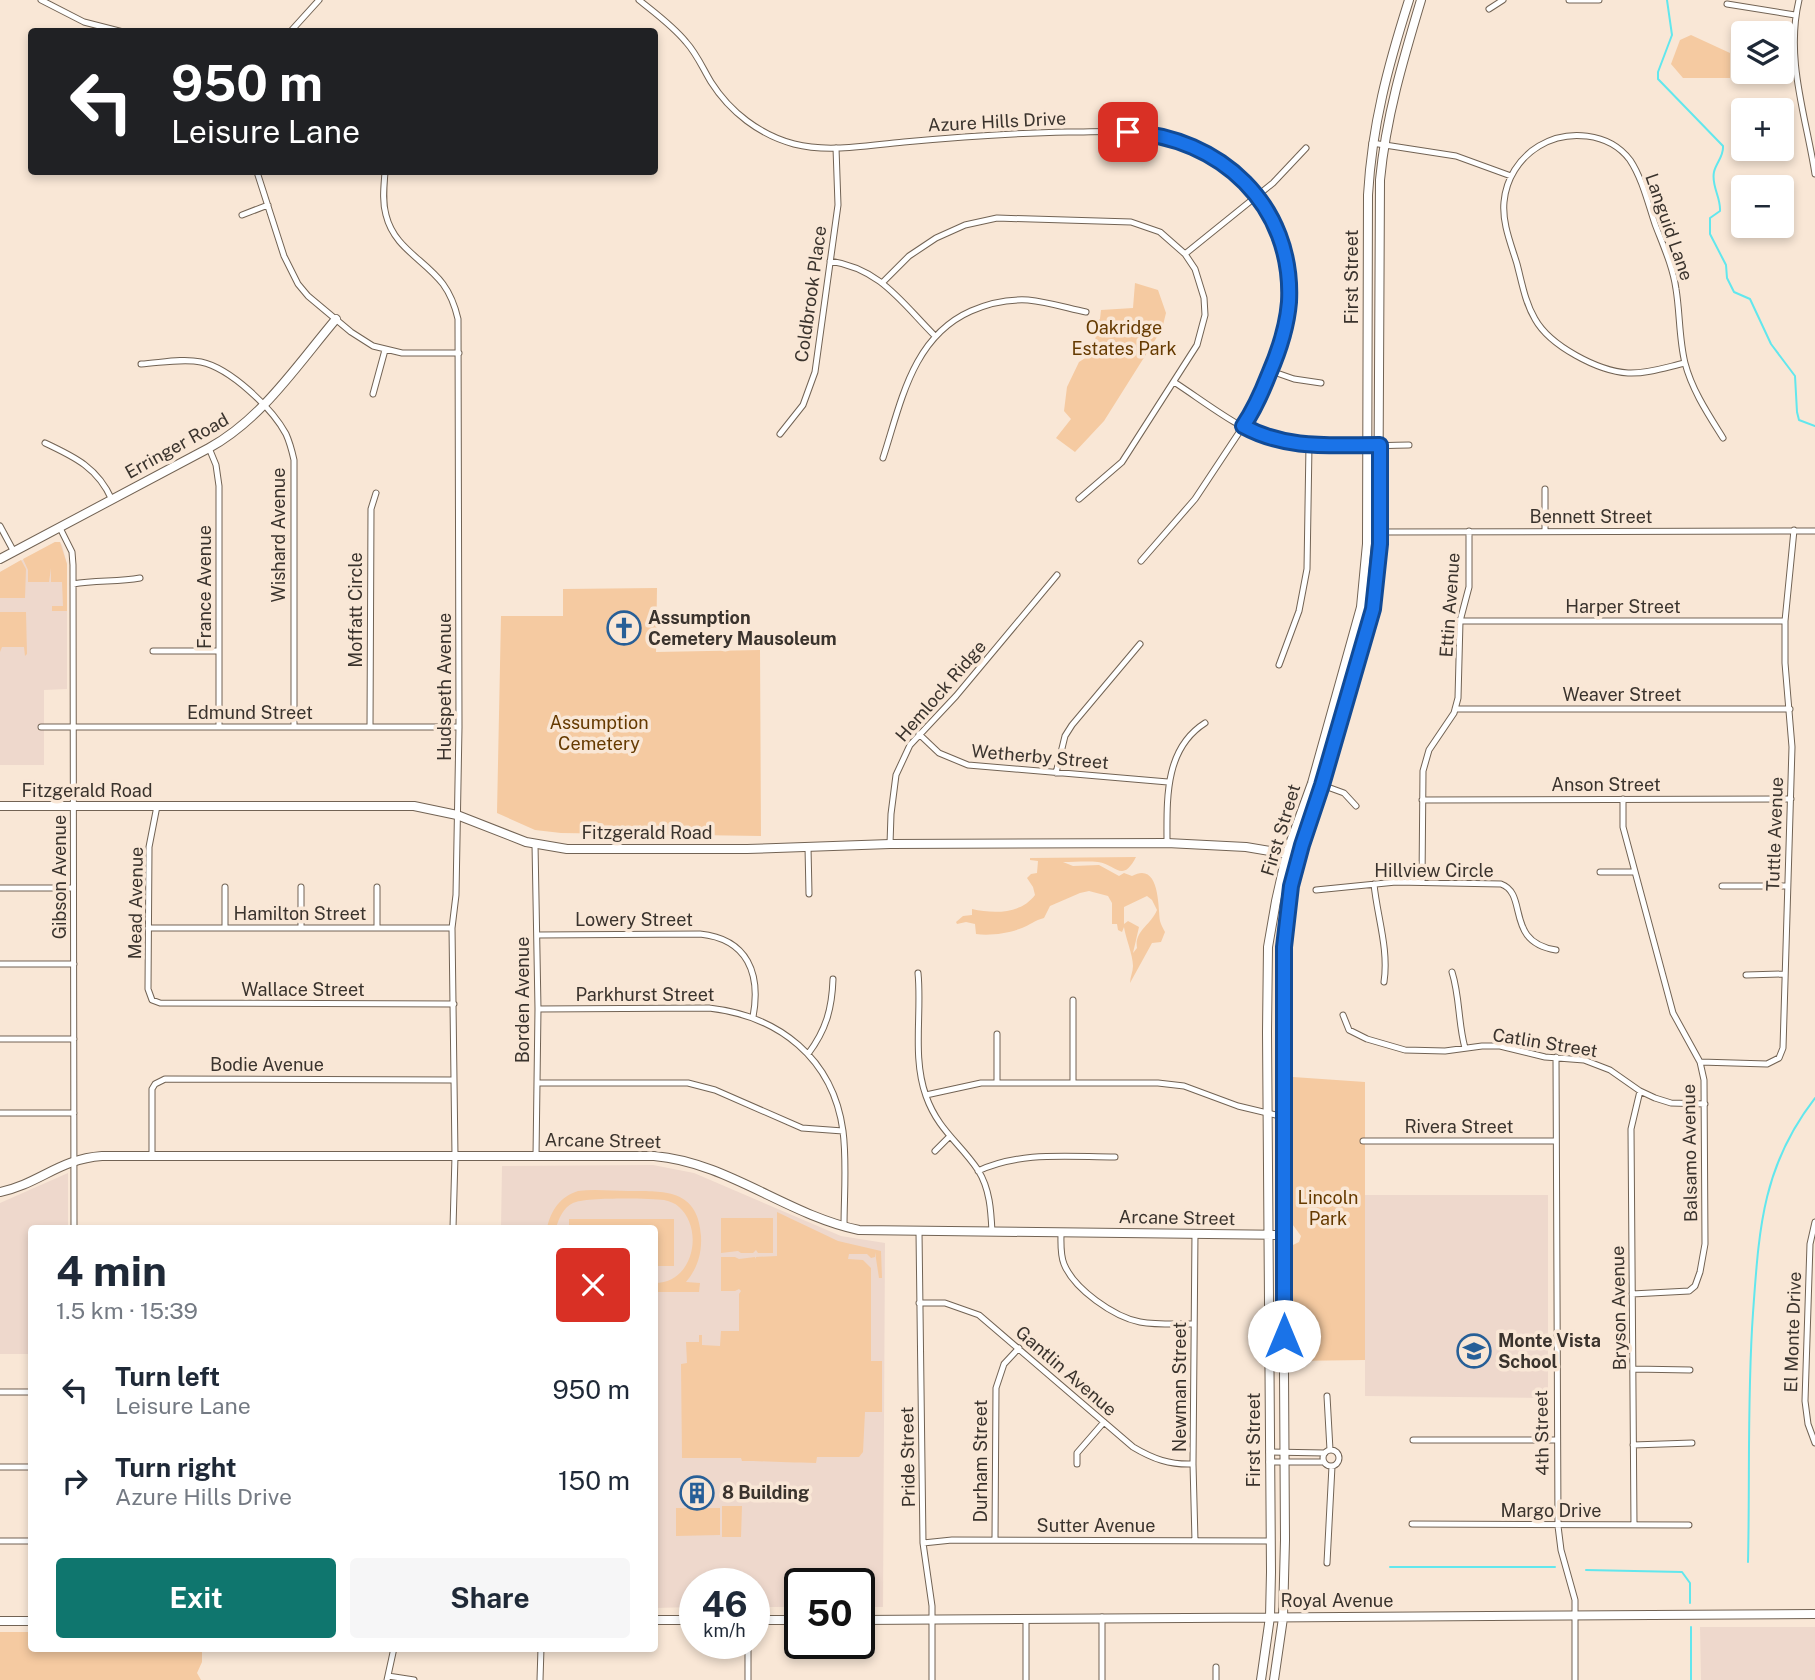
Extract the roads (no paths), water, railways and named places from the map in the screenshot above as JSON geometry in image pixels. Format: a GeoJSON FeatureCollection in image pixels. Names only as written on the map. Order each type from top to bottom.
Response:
{"type":"FeatureCollection","features":[{"type":"Feature","properties":{"kind":"main road","name":"First Street"},"geometry":{"type":"LineString","coordinates":[[1261,1680],[1270,1617],[1268,947],[1287,852],[1312,783],[1361,607],[1367,532],[1368,195],[1372,144],[1389,62],[1409,0]]}},
{"type":"Feature","properties":{"kind":"main road","name":"First Street"},"geometry":{"type":"LineString","coordinates":[[1274,1680],[1283,1618],[1286,1462],[1283,1235],[1284,947],[1291,886],[1373,609],[1380,532],[1380,212],[1384,145],[1393,93],[1421,0]]}},
{"type":"Feature","properties":{"kind":"main road","name":"Erringer Road"},"geometry":{"type":"LineString","coordinates":[[0,559],[240,429],[263,406],[336,319]]}},
{"type":"Feature","properties":{"kind":"main road","name":"Fitzgerald Road"},"geometry":{"type":"LineString","coordinates":[[0,806],[414,806],[457,815],[535,844],[581,849],[747,849],[890,844],[1167,844],[1246,847],[1300,856]]}},
{"type":"Feature","properties":{"kind":"main road","name":"Arcane Street"},"geometry":{"type":"LineString","coordinates":[[0,1192],[20,1187],[74,1160],[102,1156],[654,1156],[680,1159],[702,1166],[822,1220],[871,1232],[1283,1235]]}},
{"type":"Feature","properties":{"kind":"main road","name":"Royal Avenue"},"geometry":{"type":"LineString","coordinates":[[875,1620],[1815,1614]]}},
{"type":"Feature","properties":{"kind":"main road"},"geometry":{"type":"LineString","coordinates":[[658,1620],[679,1620]]}},
{"type":"Feature","properties":{"kind":"main road"},"geometry":{"type":"LineString","coordinates":[[0,1621],[28,1621]]}},
{"type":"Feature","properties":{"kind":"street"},"geometry":{"type":"LineString","coordinates":[[41,0],[84,22],[107,28]]}},
{"type":"Feature","properties":{"kind":"street"},"geometry":{"type":"LineString","coordinates":[[294,28],[319,0]]}},
{"type":"Feature","properties":{"kind":"street","name":"Azure Hills Drive"},"geometry":{"type":"LineString","coordinates":[[639,0],[687,42],[722,97],[738,114],[755,127],[786,141],[815,148],[836,148],[999,133],[1147,133],[1178,140],[1207,152],[1234,171],[1256,195],[1279,236],[1288,278],[1286,323],[1258,403],[1195,499],[1141,561]]}},
{"type":"Feature","properties":{"kind":"street"},"geometry":{"type":"LineString","coordinates":[[1489,9],[1503,0]]}},
{"type":"Feature","properties":{"kind":"street"},"geometry":{"type":"LineString","coordinates":[[1569,0],[1599,0]]}},
{"type":"Feature","properties":{"kind":"street"},"geometry":{"type":"LineString","coordinates":[[1799,0],[1794,47],[1796,79],[1815,174]]}},
{"type":"Feature","properties":{"kind":"street"},"geometry":{"type":"LineString","coordinates":[[1727,4],[1796,15]]}},
{"type":"Feature","properties":{"kind":"street","name":"Languid Lane"},"geometry":{"type":"LineString","coordinates":[[1511,176],[1532,150],[1546,141],[1564,136],[1598,138],[1625,154],[1637,173],[1673,273],[1685,363],[1696,393],[1723,438]]}},
{"type":"Feature","properties":{"kind":"street"},"geometry":{"type":"LineString","coordinates":[[1372,144],[1456,156],[1511,176],[1504,200],[1506,223],[1527,303],[1545,333],[1567,350],[1616,372],[1643,373],[1685,363]]}},
{"type":"Feature","properties":{"kind":"street","name":"Coldbrook Place"},"geometry":{"type":"LineString","coordinates":[[780,434],[803,405],[812,383],[838,205],[836,148]]}},
{"type":"Feature","properties":{"kind":"street"},"geometry":{"type":"LineString","coordinates":[[1185,254],[1286,172],[1306,148]]}},
{"type":"Feature","properties":{"kind":"street"},"geometry":{"type":"LineString","coordinates":[[258,175],[284,256],[294,277],[308,296],[361,340],[385,350],[459,354]]}},
{"type":"Feature","properties":{"kind":"street","name":"Hudspeth Avenue"},"geometry":{"type":"LineString","coordinates":[[385,175],[383,197],[386,218],[400,244],[438,278],[450,295],[458,319],[459,727],[456,894],[452,928],[453,1225]]}},
{"type":"Feature","properties":{"kind":"street"},"geometry":{"type":"LineString","coordinates":[[242,215],[268,205]]}},
{"type":"Feature","properties":{"kind":"street"},"geometry":{"type":"LineString","coordinates":[[883,282],[909,256],[936,238],[965,225],[997,218],[1131,222],[1160,232],[1185,254],[1201,283],[1205,315],[1197,345],[1122,462],[1079,499]]}},
{"type":"Feature","properties":{"kind":"street"},"geometry":{"type":"LineString","coordinates":[[830,261],[859,268],[883,282],[935,336]]}},
{"type":"Feature","properties":{"kind":"street"},"geometry":{"type":"LineString","coordinates":[[883,458],[912,371],[922,353],[935,336],[964,314],[999,302],[1030,300],[1086,312]]}},
{"type":"Feature","properties":{"kind":"street"},"geometry":{"type":"LineString","coordinates":[[373,394],[385,350]]}},
{"type":"Feature","properties":{"kind":"street","name":"Wishard Avenue"},"geometry":{"type":"LineString","coordinates":[[141,364],[194,361],[213,366],[232,376],[285,432],[293,460],[294,727]]}},
{"type":"Feature","properties":{"kind":"street"},"geometry":{"type":"LineString","coordinates":[[1270,371],[1294,379],[1321,383]]}},
{"type":"Feature","properties":{"kind":"street"},"geometry":{"type":"LineString","coordinates":[[1174,382],[1243,426],[1275,440],[1309,445],[1409,445]]}},
{"type":"Feature","properties":{"kind":"street"},"geometry":{"type":"LineString","coordinates":[[45,443],[89,466],[102,481],[112,500]]}},
{"type":"Feature","properties":{"kind":"street"},"geometry":{"type":"LineString","coordinates":[[1279,664],[1298,611],[1307,569],[1309,445]]}},
{"type":"Feature","properties":{"kind":"street","name":"France Avenue"},"geometry":{"type":"LineString","coordinates":[[209,448],[216,465],[219,486],[219,727]]}},
{"type":"Feature","properties":{"kind":"street"},"geometry":{"type":"LineString","coordinates":[[1545,489],[1545,531]]}},
{"type":"Feature","properties":{"kind":"street","name":"Moffatt Circle"},"geometry":{"type":"LineString","coordinates":[[370,727],[371,509],[376,493]]}},
{"type":"Feature","properties":{"kind":"street"},"geometry":{"type":"LineString","coordinates":[[0,526],[14,552]]}},
{"type":"Feature","properties":{"kind":"street","name":"Gibson Avenue"},"geometry":{"type":"LineString","coordinates":[[60,527],[72,552],[73,584],[74,1225]]}},
{"type":"Feature","properties":{"kind":"street","name":"Tuttle Avenue"},"geometry":{"type":"LineString","coordinates":[[1700,1062],[1767,1064],[1779,1058],[1783,1048],[1792,747],[1785,663],[1785,621],[1794,530]]}},
{"type":"Feature","properties":{"kind":"street","name":"Ettin Avenue"},"geometry":{"type":"LineString","coordinates":[[1422,881],[1425,760],[1455,709],[1460,687],[1460,621],[1469,587],[1469,531]]}},
{"type":"Feature","properties":{"kind":"street","name":"Bennett Street"},"geometry":{"type":"LineString","coordinates":[[1367,532],[1815,531]]}},
{"type":"Feature","properties":{"kind":"street","name":"Hemlock Ridge"},"geometry":{"type":"LineString","coordinates":[[890,844],[896,775],[902,760],[919,734],[956,696],[1057,575]]}},
{"type":"Feature","properties":{"kind":"street"},"geometry":{"type":"LineString","coordinates":[[73,584],[140,578]]}},
{"type":"Feature","properties":{"kind":"street","name":"Harper Street"},"geometry":{"type":"LineString","coordinates":[[1460,621],[1785,621]]}},
{"type":"Feature","properties":{"kind":"street"},"geometry":{"type":"LineString","coordinates":[[1056,773],[1065,736],[1072,725],[1140,644]]}},
{"type":"Feature","properties":{"kind":"street"},"geometry":{"type":"LineString","coordinates":[[153,651],[219,651]]}},
{"type":"Feature","properties":{"kind":"street","name":"Weaver Street"},"geometry":{"type":"LineString","coordinates":[[1455,709],[1790,709]]}},
{"type":"Feature","properties":{"kind":"street"},"geometry":{"type":"LineString","coordinates":[[1167,844],[1168,782],[1173,764],[1181,748],[1205,723]]}},
{"type":"Feature","properties":{"kind":"street","name":"Edmund Street"},"geometry":{"type":"LineString","coordinates":[[41,727],[459,727]]}},
{"type":"Feature","properties":{"kind":"street","name":"Wetherby Street"},"geometry":{"type":"LineString","coordinates":[[919,734],[939,752],[959,763],[1168,782]]}},
{"type":"Feature","properties":{"kind":"street"},"geometry":{"type":"LineString","coordinates":[[1322,785],[1345,793],[1356,806]]}},
{"type":"Feature","properties":{"kind":"street","name":"Balsamo Avenue"},"geometry":{"type":"LineString","coordinates":[[1623,799],[1623,827],[1634,872],[1673,1013],[1700,1062],[1705,1104],[1705,1244],[1695,1286],[1689,1291],[1632,1294]]}},
{"type":"Feature","properties":{"kind":"street","name":"Anson Street"},"geometry":{"type":"LineString","coordinates":[[1422,800],[1791,799]]}},
{"type":"Feature","properties":{"kind":"street","name":"Mead Avenue"},"geometry":{"type":"LineString","coordinates":[[152,1000],[148,989],[149,847],[157,806]]}},
{"type":"Feature","properties":{"kind":"street","name":"Borden Avenue"},"geometry":{"type":"LineString","coordinates":[[535,844],[538,1009],[536,1156]]}},
{"type":"Feature","properties":{"kind":"street"},"geometry":{"type":"LineString","coordinates":[[808,847],[809,894]]}},
{"type":"Feature","properties":{"kind":"street"},"geometry":{"type":"LineString","coordinates":[[1600,872],[1634,872]]}},
{"type":"Feature","properties":{"kind":"street","name":"Hillview Circle"},"geometry":{"type":"LineString","coordinates":[[1316,890],[1422,881],[1506,886],[1513,893],[1526,935],[1539,945],[1556,950]]}},
{"type":"Feature","properties":{"kind":"street"},"geometry":{"type":"LineString","coordinates":[[1374,884],[1386,958],[1384,982]]}},
{"type":"Feature","properties":{"kind":"street"},"geometry":{"type":"LineString","coordinates":[[1722,886],[1787,886]]}},
{"type":"Feature","properties":{"kind":"street"},"geometry":{"type":"LineString","coordinates":[[225,887],[225,928]]}},
{"type":"Feature","properties":{"kind":"street"},"geometry":{"type":"LineString","coordinates":[[301,887],[302,928]]}},
{"type":"Feature","properties":{"kind":"street"},"geometry":{"type":"LineString","coordinates":[[377,887],[377,928]]}},
{"type":"Feature","properties":{"kind":"street"},"geometry":{"type":"LineString","coordinates":[[0,888],[74,888]]}},
{"type":"Feature","properties":{"kind":"street","name":"Hamilton Street"},"geometry":{"type":"LineString","coordinates":[[148,928],[452,928]]}},
{"type":"Feature","properties":{"kind":"street","name":"Lowery Street"},"geometry":{"type":"LineString","coordinates":[[537,935],[700,934],[719,938],[739,950],[752,969],[757,992],[753,1017]]}},
{"type":"Feature","properties":{"kind":"street"},"geometry":{"type":"LineString","coordinates":[[0,964],[74,964]]}},
{"type":"Feature","properties":{"kind":"street"},"geometry":{"type":"LineString","coordinates":[[1451,972],[1458,996],[1465,1048]]}},
{"type":"Feature","properties":{"kind":"street"},"geometry":{"type":"LineString","coordinates":[[918,973],[919,1060],[926,1095],[949,1137],[978,1171],[990,1198],[992,1232]]}},
{"type":"Feature","properties":{"kind":"street"},"geometry":{"type":"LineString","coordinates":[[1746,975],[1784,974]]}},
{"type":"Feature","properties":{"kind":"street"},"geometry":{"type":"LineString","coordinates":[[808,1054],[820,1038],[828,1020],[833,979]]}},
{"type":"Feature","properties":{"kind":"street","name":"Wallace Street"},"geometry":{"type":"LineString","coordinates":[[152,1000],[160,1003],[454,1004]]}},
{"type":"Feature","properties":{"kind":"street"},"geometry":{"type":"LineString","coordinates":[[1073,1000],[1073,1083]]}},
{"type":"Feature","properties":{"kind":"street","name":"Parkhurst Street"},"geometry":{"type":"LineString","coordinates":[[538,1009],[731,1010],[753,1017],[783,1032],[808,1054],[831,1089],[839,1111],[843,1131],[844,1227]]}},
{"type":"Feature","properties":{"kind":"street","name":"Catlin Street"},"geometry":{"type":"LineString","coordinates":[[1343,1015],[1349,1030],[1386,1046],[1425,1052],[1500,1046],[1556,1057],[1577,1058],[1610,1070],[1640,1091],[1671,1103],[1705,1104]]}},
{"type":"Feature","properties":{"kind":"street"},"geometry":{"type":"LineString","coordinates":[[997,1034],[997,1082]]}},
{"type":"Feature","properties":{"kind":"street"},"geometry":{"type":"LineString","coordinates":[[0,1039],[74,1039]]}},
{"type":"Feature","properties":{"kind":"street","name":"4th Street"},"geometry":{"type":"LineString","coordinates":[[1556,1057],[1558,1526],[1561,1550],[1573,1590],[1575,1680]]}},
{"type":"Feature","properties":{"kind":"street","name":"Bodie Avenue"},"geometry":{"type":"LineString","coordinates":[[152,1156],[152,1089],[155,1084],[165,1079],[453,1080]]}},
{"type":"Feature","properties":{"kind":"street"},"geometry":{"type":"LineString","coordinates":[[926,1095],[962,1085],[997,1082],[1158,1083],[1184,1086],[1238,1107],[1284,1116]]}},
{"type":"Feature","properties":{"kind":"street"},"geometry":{"type":"LineString","coordinates":[[537,1083],[688,1083],[715,1090],[802,1128],[843,1131]]}},
{"type":"Feature","properties":{"kind":"street","name":"Bryson Avenue"},"geometry":{"type":"LineString","coordinates":[[1634,1525],[1631,1129],[1640,1091]]}},
{"type":"Feature","properties":{"kind":"street"},"geometry":{"type":"LineString","coordinates":[[0,1114],[74,1113]]}},
{"type":"Feature","properties":{"kind":"street"},"geometry":{"type":"LineString","coordinates":[[935,1151],[949,1137]]}},
{"type":"Feature","properties":{"kind":"street","name":"Rivera Street"},"geometry":{"type":"LineString","coordinates":[[1363,1142],[1555,1141]]}},
{"type":"Feature","properties":{"kind":"street"},"geometry":{"type":"LineString","coordinates":[[978,1171],[1018,1158],[1115,1157]]}},
{"type":"Feature","properties":{"kind":"street","name":"El Monte Drive"},"geometry":{"type":"LineString","coordinates":[[1815,1222],[1810,1244],[1805,1401],[1808,1424],[1815,1443]]}},
{"type":"Feature","properties":{"kind":"street","name":"Pride Street"},"geometry":{"type":"LineString","coordinates":[[919,1232],[923,1543],[932,1597],[932,1680]]}},
{"type":"Feature","properties":{"kind":"street"},"geometry":{"type":"LineString","coordinates":[[1061,1232],[1061,1254],[1068,1272],[1104,1307],[1138,1322],[1194,1324]]}},
{"type":"Feature","properties":{"kind":"street","name":"Newman Street"},"geometry":{"type":"LineString","coordinates":[[1195,1233],[1195,1541]]}},
{"type":"Feature","properties":{"kind":"street","name":"Gantlin Avenue"},"geometry":{"type":"LineString","coordinates":[[919,1303],[945,1303],[970,1310],[987,1321],[1133,1447],[1167,1463],[1194,1464]]}},
{"type":"Feature","properties":{"kind":"street","name":"Durham Street"},"geometry":{"type":"LineString","coordinates":[[995,1539],[996,1388],[1004,1364],[1019,1348]]}},
{"type":"Feature","properties":{"kind":"street"},"geometry":{"type":"LineString","coordinates":[[1634,1369],[1690,1370]]}},
{"type":"Feature","properties":{"kind":"street"},"geometry":{"type":"LineString","coordinates":[[0,1392],[28,1392]]}},
{"type":"Feature","properties":{"kind":"street"},"geometry":{"type":"LineString","coordinates":[[1323,1462],[1327,1452],[1327,1396]]}},
{"type":"Feature","properties":{"kind":"street"},"geometry":{"type":"LineString","coordinates":[[1077,1464],[1077,1453],[1104,1422]]}},
{"type":"Feature","properties":{"kind":"street"},"geometry":{"type":"LineString","coordinates":[[1413,1440],[1556,1440]]}},
{"type":"Feature","properties":{"kind":"street"},"geometry":{"type":"LineString","coordinates":[[1633,1445],[1692,1443]]}},
{"type":"Feature","properties":{"kind":"street"},"geometry":{"type":"LineString","coordinates":[[1269,1452],[1337,1452],[1339,1462],[1332,1466]]}},
{"type":"Feature","properties":{"kind":"street"},"geometry":{"type":"LineString","coordinates":[[1269,1462],[1323,1462],[1332,1466]]}},
{"type":"Feature","properties":{"kind":"street"},"geometry":{"type":"LineString","coordinates":[[1327,1563],[1332,1466]]}},
{"type":"Feature","properties":{"kind":"street"},"geometry":{"type":"LineString","coordinates":[[0,1467],[28,1467]]}},
{"type":"Feature","properties":{"kind":"street","name":"Margo Drive"},"geometry":{"type":"LineString","coordinates":[[1412,1524],[1689,1525]]}},
{"type":"Feature","properties":{"kind":"street","name":"Sutter Avenue"},"geometry":{"type":"LineString","coordinates":[[923,1543],[995,1539],[1270,1541]]}},
{"type":"Feature","properties":{"kind":"street"},"geometry":{"type":"LineString","coordinates":[[0,1541],[28,1541]]}},
{"type":"Feature","properties":{"kind":"street"},"geometry":{"type":"LineString","coordinates":[[1102,1618],[1102,1680]]}},
{"type":"Feature","properties":{"kind":"street"},"geometry":{"type":"LineString","coordinates":[[1026,1620],[1027,1680]]}},
{"type":"Feature","properties":{"kind":"street"},"geometry":{"type":"LineString","coordinates":[[393,1652],[388,1678],[414,1680]]}},
{"type":"Feature","properties":{"kind":"street"},"geometry":{"type":"LineString","coordinates":[[540,1680],[541,1652]]}},
{"type":"Feature","properties":{"kind":"street"},"geometry":{"type":"LineString","coordinates":[[748,1659],[748,1680]]}},
{"type":"Feature","properties":{"kind":"street"},"geometry":{"type":"LineString","coordinates":[[1216,1667],[1216,1680]]}},
{"type":"Feature","properties":{"kind":"waterway"},"geometry":{"type":"LineString","coordinates":[[1667,0],[1672,35],[1658,72],[1658,79],[1723,146],[1713,177],[1720,211],[1710,218],[1710,234],[1726,265],[1727,278],[1734,292],[1750,299],[1771,344],[1795,376],[1799,420],[1815,426]]}},
{"type":"Feature","properties":{"kind":"waterway"},"geometry":{"type":"LineString","coordinates":[[1748,1562],[1751,1344],[1761,1226],[1766,1200],[1784,1149],[1797,1123],[1815,1098]]}},
{"type":"Feature","properties":{"kind":"waterway"},"geometry":{"type":"LineString","coordinates":[[1390,1567],[1555,1567]]}},
{"type":"Feature","properties":{"kind":"waterway"},"geometry":{"type":"LineString","coordinates":[[1586,1570],[1682,1572],[1690,1583],[1690,1603]]}},
{"type":"Feature","properties":{"kind":"waterway"},"geometry":{"type":"LineString","coordinates":[[1691,1627],[1691,1680]]}},
{"type":"Feature","properties":{"kind":"place","name":"Assumption Cemetery Mausoleum"},"geometry":{"type":"Point","coordinates":[624,628]}},
{"type":"Feature","properties":{"kind":"place","name":"Monte Vista School"},"geometry":{"type":"Point","coordinates":[1474,1351]}},
{"type":"Feature","properties":{"kind":"place","name":"8 Building"},"geometry":{"type":"Point","coordinates":[697,1493]}},
{"type":"Feature","properties":{"kind":"park label","name":"Oakridge Estates Park"},"geometry":{"type":"Point","coordinates":[1124,338]}},
{"type":"Feature","properties":{"kind":"park label","name":"Assumption Cemetery"},"geometry":{"type":"Point","coordinates":[599,733]}},
{"type":"Feature","properties":{"kind":"park label","name":"Lincoln Park"},"geometry":{"type":"Point","coordinates":[1328,1208]}}]}
